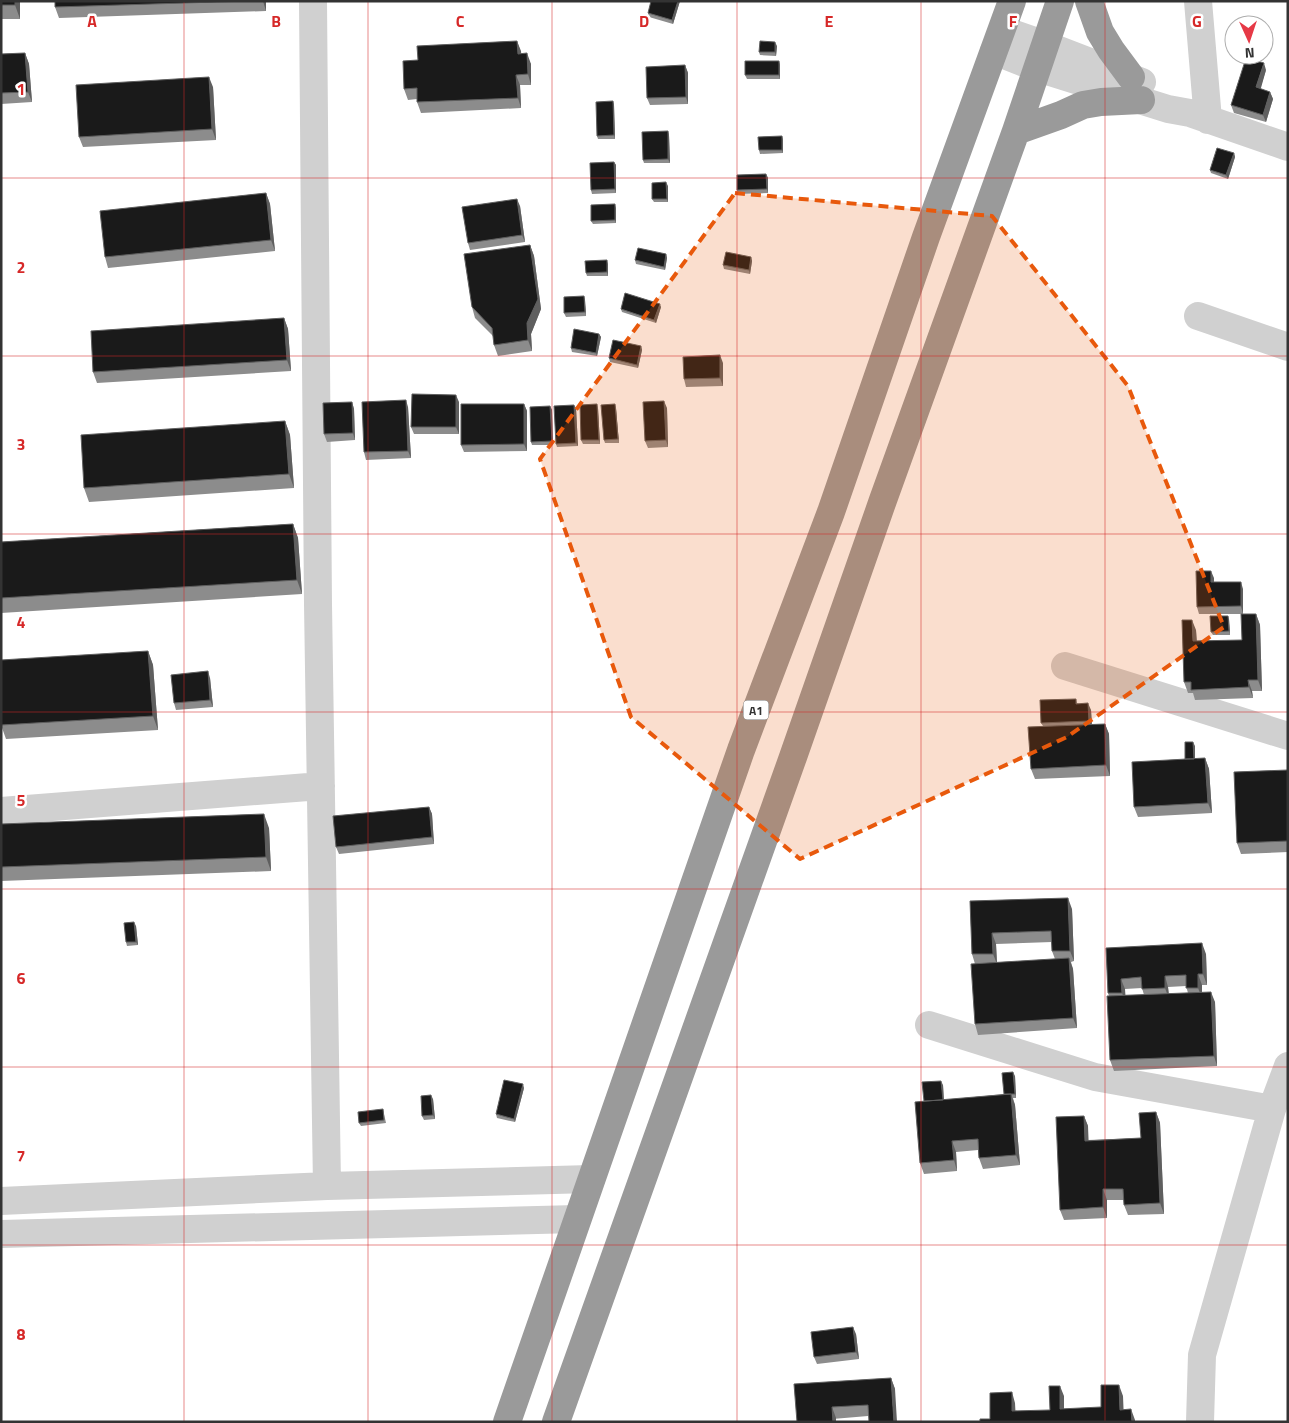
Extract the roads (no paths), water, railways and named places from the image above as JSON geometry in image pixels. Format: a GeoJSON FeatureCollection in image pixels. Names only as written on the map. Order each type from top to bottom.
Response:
{"type":"FeatureCollection","features":[{"type":"Feature","properties":{"kind":"highway","name":"A1"},"geometry":{"type":"LineString","coordinates":[[507,1422],[741,750],[831,512],[926,237],[1012,1]]}},
{"type":"Feature","properties":{"kind":"highway"},"geometry":{"type":"LineString","coordinates":[[556,1422],[886,491],[1016,131],[1060,1]]}},
{"type":"Feature","properties":{"kind":"highway"},"geometry":{"type":"LineString","coordinates":[[1016,131],[1083,105],[1101,102],[1136,89],[1100,32],[1089,1]]}},
{"type":"Feature","properties":{"kind":"street"},"geometry":{"type":"LineString","coordinates":[[313,1],[327,1186]]}},
{"type":"Feature","properties":{"kind":"street"},"geometry":{"type":"LineString","coordinates":[[1198,1],[1199,116]]}},
{"type":"Feature","properties":{"kind":"street"},"geometry":{"type":"LineString","coordinates":[[998,40],[1136,89],[1154,88],[1199,116],[1288,147]]}},
{"type":"Feature","properties":{"kind":"street"},"geometry":{"type":"LineString","coordinates":[[1198,316],[1288,347]]}},
{"type":"Feature","properties":{"kind":"street"},"geometry":{"type":"LineString","coordinates":[[1065,666],[1288,736]]}},
{"type":"Feature","properties":{"kind":"street"},"geometry":{"type":"LineString","coordinates":[[1,811],[321,786]]}},
{"type":"Feature","properties":{"kind":"street"},"geometry":{"type":"LineString","coordinates":[[929,1024],[1095,1077],[1272,1109]]}},
{"type":"Feature","properties":{"kind":"street"},"geometry":{"type":"LineString","coordinates":[[1200,1422],[1202,1354],[1272,1109],[1288,1066]]}},
{"type":"Feature","properties":{"kind":"street"},"geometry":{"type":"LineString","coordinates":[[1,1201],[327,1186],[591,1179]]}},
{"type":"Feature","properties":{"kind":"street"},"geometry":{"type":"LineString","coordinates":[[1,1234],[577,1219]]}}]}
